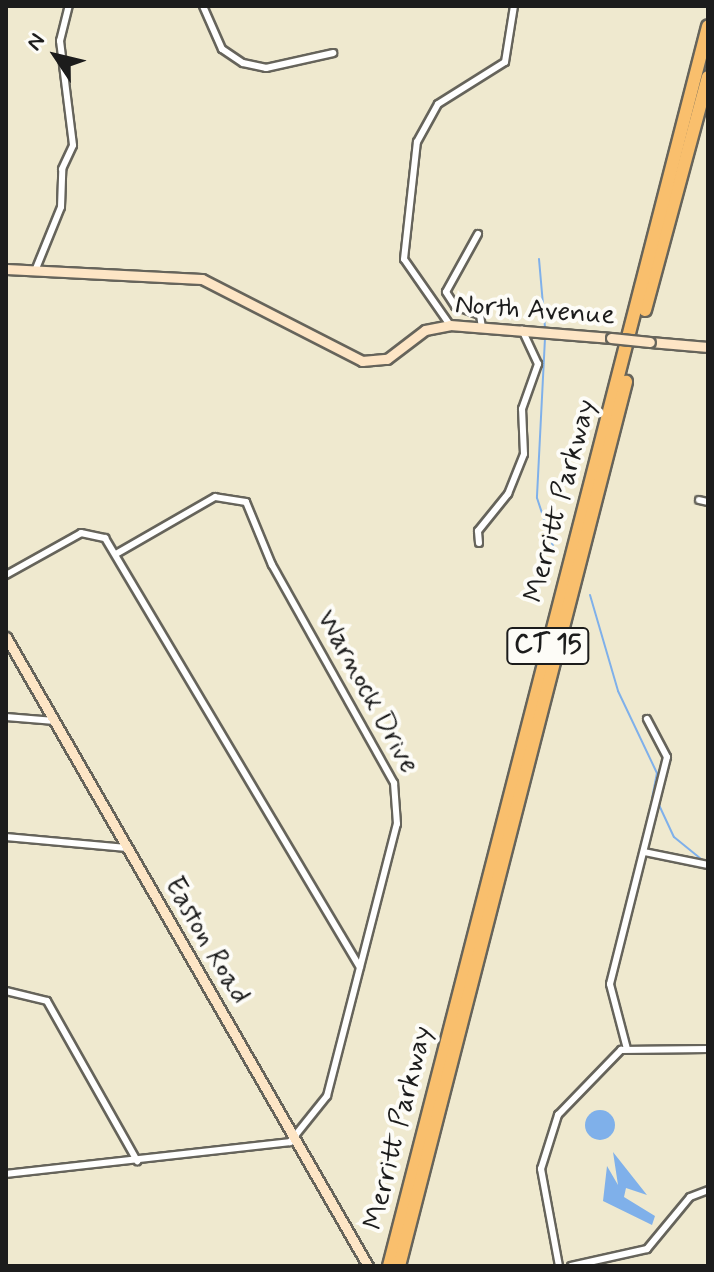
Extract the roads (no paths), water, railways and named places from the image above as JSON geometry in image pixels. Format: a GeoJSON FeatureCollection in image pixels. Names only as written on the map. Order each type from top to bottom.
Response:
{"type":"FeatureCollection","features":[{"type":"Feature","properties":{"kind":"highway","name":"Merritt Parkway"},"geometry":{"type":"LineString","coordinates":[[389,1266],[708,26]]}},
{"type":"Feature","properties":{"kind":"highway","name":"Merritt Parkway"},"geometry":{"type":"LineString","coordinates":[[399,1266],[708,77]]}},
{"type":"Feature","properties":{"kind":"street"},"geometry":{"type":"LineString","coordinates":[[35,271],[61,207],[60,176],[73,145],[60,41],[69,6]]}},
{"type":"Feature","properties":{"kind":"street"},"geometry":{"type":"LineString","coordinates":[[203,6],[222,49],[243,63],[266,68],[333,53]]}},
{"type":"Feature","properties":{"kind":"street"},"geometry":{"type":"LineString","coordinates":[[450,325],[404,259],[417,142],[438,104],[505,62],[514,6]]}},
{"type":"Feature","properties":{"kind":"street"},"geometry":{"type":"LineString","coordinates":[[478,234],[446,292],[455,306],[480,315],[482,327]]}},
{"type":"Feature","properties":{"kind":"street","name":"North Avenue"},"geometry":{"type":"LineString","coordinates":[[6,269],[206,280],[362,361],[387,359],[421,333],[450,325],[708,347]]}},
{"type":"Feature","properties":{"kind":"street"},"geometry":{"type":"LineString","coordinates":[[479,543],[478,531],[508,494],[524,454],[522,409],[538,364],[522,330]]}},
{"type":"Feature","properties":{"kind":"street","name":"Warnock Drive"},"geometry":{"type":"LineString","coordinates":[[116,554],[215,497],[246,502],[269,559],[398,794],[397,824],[324,1103],[294,1139]]}},
{"type":"Feature","properties":{"kind":"street"},"geometry":{"type":"LineString","coordinates":[[699,500],[708,502]]}},
{"type":"Feature","properties":{"kind":"street"},"geometry":{"type":"LineString","coordinates":[[6,575],[85,532],[100,535],[116,554],[360,967]]}},
{"type":"Feature","properties":{"kind":"street","name":"Easton Road"},"geometry":{"type":"LineString","coordinates":[[6,637],[368,1266]]}},
{"type":"Feature","properties":{"kind":"street"},"geometry":{"type":"LineString","coordinates":[[6,717],[55,721]]}},
{"type":"Feature","properties":{"kind":"street"},"geometry":{"type":"LineString","coordinates":[[627,1049],[610,984],[667,753],[647,719]]}},
{"type":"Feature","properties":{"kind":"street"},"geometry":{"type":"LineString","coordinates":[[6,837],[127,848]]}},
{"type":"Feature","properties":{"kind":"street"},"geometry":{"type":"LineString","coordinates":[[644,852],[705,865]]}},
{"type":"Feature","properties":{"kind":"street"},"geometry":{"type":"LineString","coordinates":[[6,991],[36,994],[52,1007],[137,1161]]}},
{"type":"Feature","properties":{"kind":"street"},"geometry":{"type":"LineString","coordinates":[[559,1266],[542,1183],[543,1148],[562,1110],[627,1049],[708,1049]]}},
{"type":"Feature","properties":{"kind":"street"},"geometry":{"type":"LineString","coordinates":[[6,1174],[137,1161],[294,1139]]}},
{"type":"Feature","properties":{"kind":"street"},"geometry":{"type":"LineString","coordinates":[[571,1266],[647,1249],[690,1197],[708,1190]]}},
{"type":"Feature","properties":{"kind":"water"},"geometry":{"type":"Polygon","coordinates":[[[600,1110],[611,1114],[615,1125],[611,1136],[600,1140],[589,1136],[585,1125],[589,1114],[600,1110]]]}},
{"type":"Feature","properties":{"kind":"water"},"geometry":{"type":"Polygon","coordinates":[[[613,1152],[647,1195],[626,1188],[624,1197],[655,1216],[652,1225],[603,1201],[607,1166],[618,1185],[613,1152]]]}},
{"type":"Feature","properties":{"kind":"waterway"},"geometry":{"type":"LineString","coordinates":[[539,259],[545,327]]}},
{"type":"Feature","properties":{"kind":"waterway"},"geometry":{"type":"LineString","coordinates":[[545,338],[537,498],[556,555]]}},
{"type":"Feature","properties":{"kind":"waterway"},"geometry":{"type":"LineString","coordinates":[[590,595],[618,691],[657,773],[652,798]]}},
{"type":"Feature","properties":{"kind":"waterway"},"geometry":{"type":"LineString","coordinates":[[659,805],[674,837],[704,861]]}}]}
